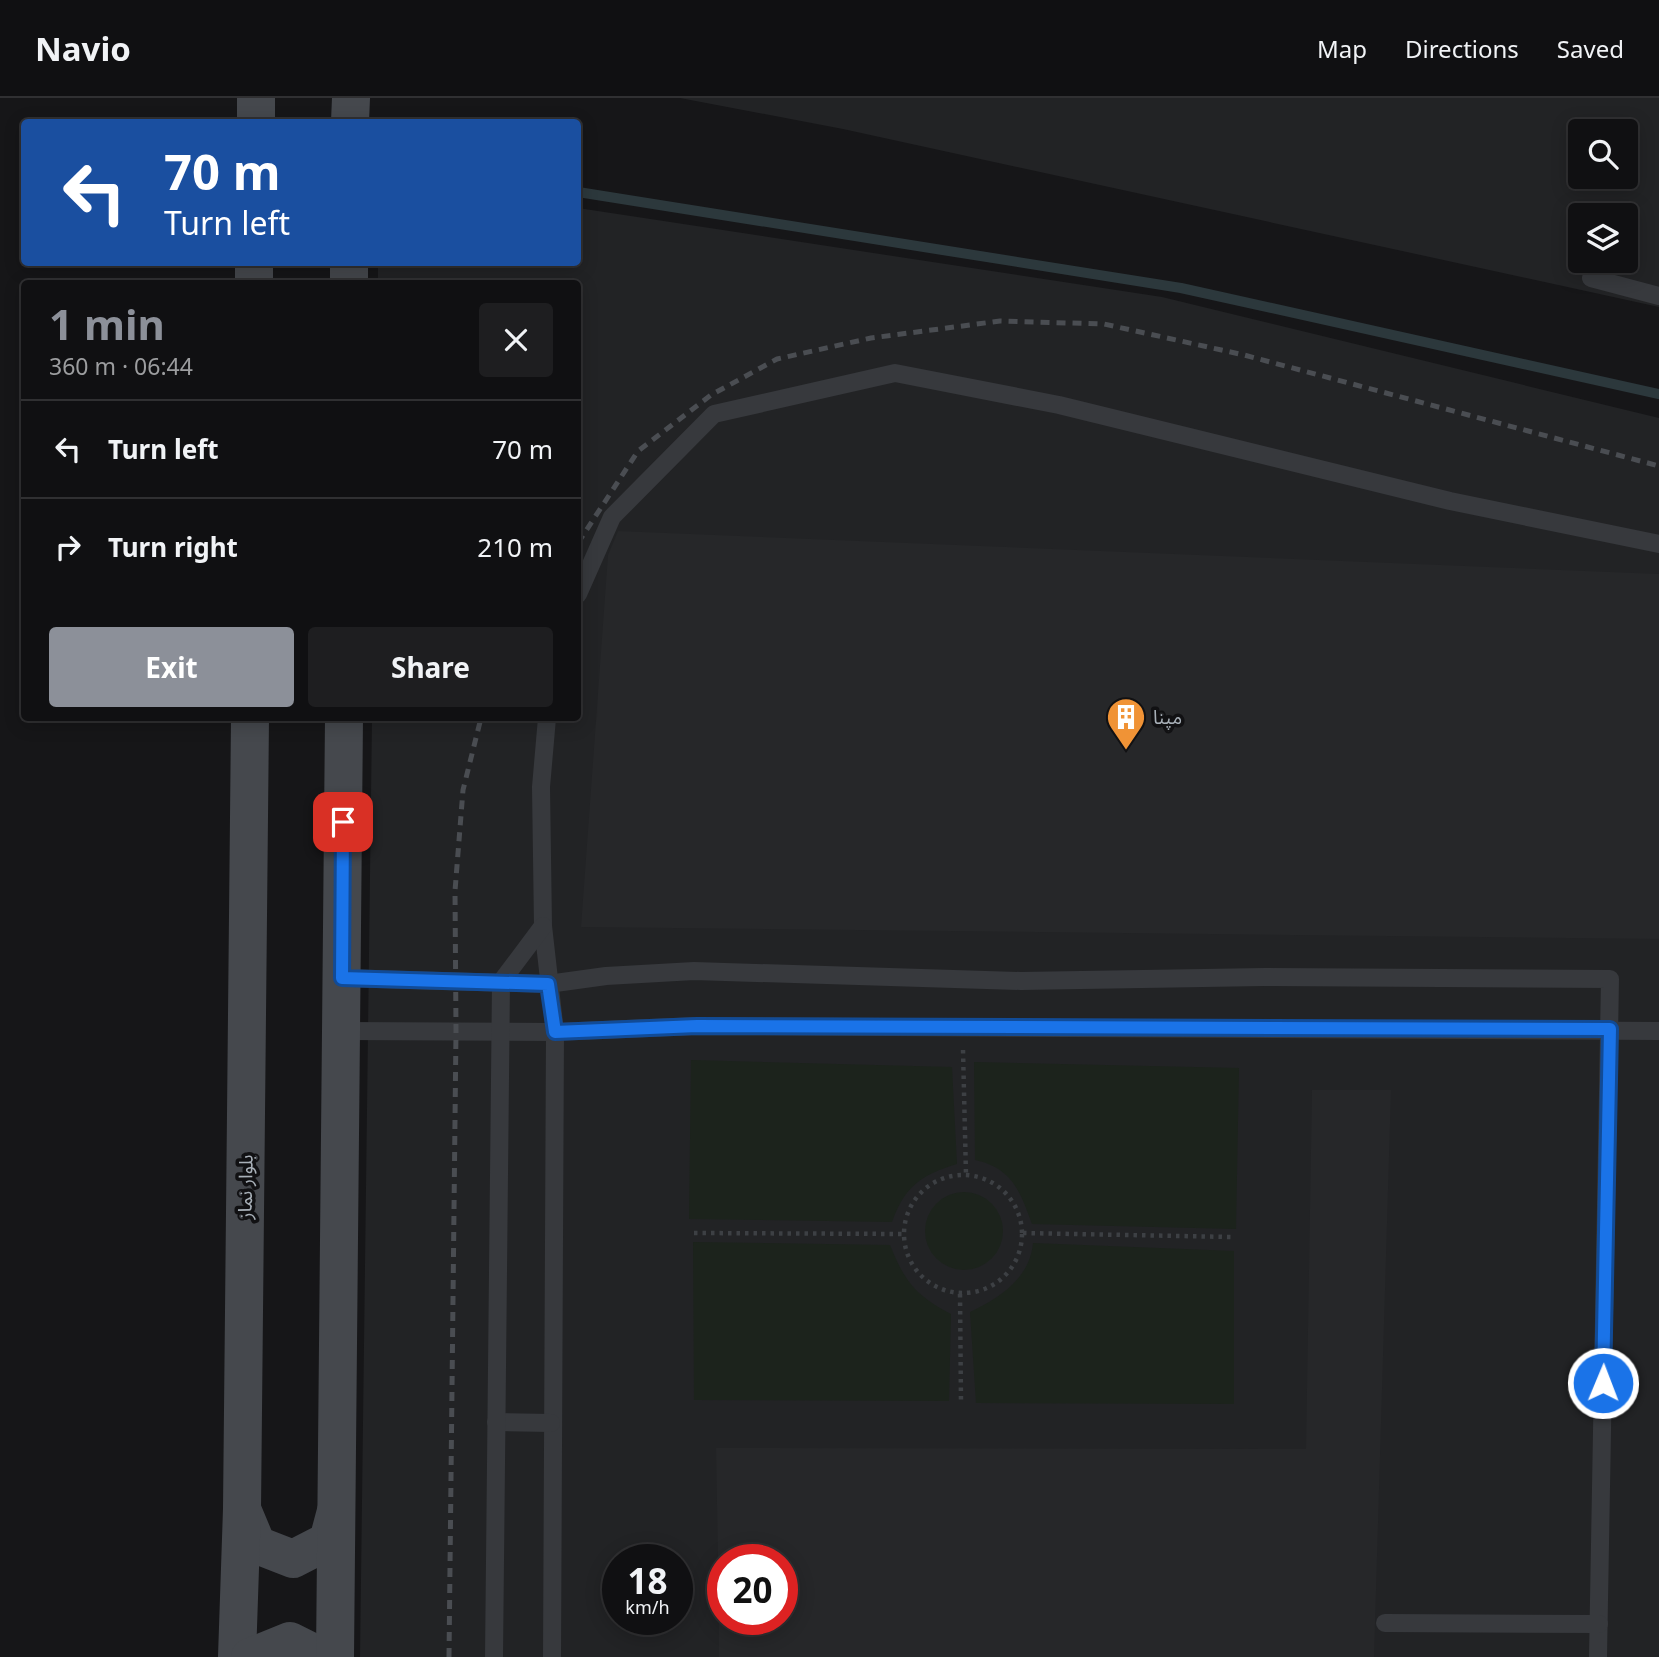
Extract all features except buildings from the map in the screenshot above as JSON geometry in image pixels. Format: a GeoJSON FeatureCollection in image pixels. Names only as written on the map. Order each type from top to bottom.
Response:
{"type":"FeatureCollection","features":[{"type":"Feature","properties":{"kind":"main road"},"geometry":{"type":"LineString","coordinates":[[256,98],[256,119]]}},
{"type":"Feature","properties":{"kind":"main road"},"geometry":{"type":"LineString","coordinates":[[350,119],[351,98]]}},
{"type":"Feature","properties":{"kind":"main road","name":"بلوار نماز"},"geometry":{"type":"LineString","coordinates":[[237,1657],[242,1509],[250,721]]}},
{"type":"Feature","properties":{"kind":"main road"},"geometry":{"type":"LineString","coordinates":[[335,1657],[344,721]]}},
{"type":"Feature","properties":{"kind":"main road"},"geometry":{"type":"LineString","coordinates":[[242,1509],[257,1545],[293,1559],[328,1541],[337,1504]]}},
{"type":"Feature","properties":{"kind":"main road"},"geometry":{"type":"LineString","coordinates":[[250,1657],[290,1641],[322,1657]]}},
{"type":"Feature","properties":{"kind":"lane"},"geometry":{"type":"LineString","coordinates":[[1591,278],[1659,296]]}},
{"type":"Feature","properties":{"kind":"lane"},"geometry":{"type":"LineString","coordinates":[[581,587],[612,517],[715,414],[895,373],[1059,405],[1450,501],[1659,544]]}},
{"type":"Feature","properties":{"kind":"lane"},"geometry":{"type":"LineString","coordinates":[[547,721],[541,786],[543,926],[555,1032],[551,1423],[552,1657]]}},
{"type":"Feature","properties":{"kind":"lane"},"geometry":{"type":"LineString","coordinates":[[494,1657],[501,982],[543,926]]}},
{"type":"Feature","properties":{"kind":"lane"},"geometry":{"type":"LineString","coordinates":[[342,978],[548,984],[606,976],[694,971],[1021,981],[1264,977],[1610,979],[1598,1657]]}},
{"type":"Feature","properties":{"kind":"lane"},"geometry":{"type":"LineString","coordinates":[[341,1031],[555,1032],[697,1026],[1659,1031]]}},
{"type":"Feature","properties":{"kind":"lane"},"geometry":{"type":"LineString","coordinates":[[496,1422],[551,1423]]}},
{"type":"Feature","properties":{"kind":"lane"},"geometry":{"type":"LineString","coordinates":[[1385,1623],[1599,1623]]}},
{"type":"Feature","properties":{"kind":"path"},"geometry":{"type":"LineString","coordinates":[[962,1026],[967,1175]]}},
{"type":"Feature","properties":{"kind":"path"},"geometry":{"type":"LineString","coordinates":[[967,1175],[994,1183],[1009,1196],[1019,1213],[1023,1233],[1020,1252],[1011,1270],[997,1283],[979,1292],[960,1294],[941,1290],[924,1279],[911,1265],[904,1246],[909,1208],[920,1192],[936,1180],[967,1175]]}},
{"type":"Feature","properties":{"kind":"path"},"geometry":{"type":"LineString","coordinates":[[694,1233],[904,1234]]}},
{"type":"Feature","properties":{"kind":"path"},"geometry":{"type":"LineString","coordinates":[[1023,1233],[1231,1237]]}},
{"type":"Feature","properties":{"kind":"path"},"geometry":{"type":"LineString","coordinates":[[960,1294],[961,1404]]}},
{"type":"Feature","properties":{"kind":"shaded area"},"geometry":{"type":"Polygon","coordinates":[[[680,98],[1659,98],[1659,307],[843,129],[680,98]]]}},
{"type":"Feature","properties":{"kind":"shaded area"},"geometry":{"type":"Polygon","coordinates":[[[581,208],[1162,297],[1659,418],[1659,1657],[360,1657],[372,721],[581,721],[581,280],[378,280],[378,266],[581,266],[581,208]]]}},
{"type":"Feature","properties":{"kind":"shaded area"},"geometry":{"type":"Polygon","coordinates":[[[691,1060],[952,1067],[957,1164],[933,1173],[916,1184],[903,1199],[892,1222],[689,1219],[691,1060]]]}},
{"type":"Feature","properties":{"kind":"shaded area"},"geometry":{"type":"Polygon","coordinates":[[[974,1062],[1239,1068],[1236,1229],[1032,1224],[1018,1191],[1006,1175],[975,1160],[974,1062]]]}},
{"type":"Feature","properties":{"kind":"shaded area"},"geometry":{"type":"Polygon","coordinates":[[[956,1192],[972,1192],[986,1198],[997,1209],[1003,1223],[1003,1239],[997,1253],[986,1264],[972,1270],[956,1270],[942,1264],[931,1253],[925,1239],[925,1223],[931,1209],[942,1198],[956,1192]]]}},
{"type":"Feature","properties":{"kind":"shaded area"},"geometry":{"type":"Polygon","coordinates":[[[693,1242],[890,1245],[906,1278],[920,1294],[951,1314],[949,1401],[694,1400],[693,1242]]]}},
{"type":"Feature","properties":{"kind":"shaded area"},"geometry":{"type":"Polygon","coordinates":[[[1033,1243],[1234,1251],[1234,1404],[976,1403],[970,1312],[1002,1293],[1020,1277],[1031,1255],[1033,1243]]]}},
{"type":"Feature","properties":{"kind":"waterway"},"geometry":{"type":"LineString","coordinates":[[581,192],[1181,288],[1659,394]]}},
{"type":"Feature","properties":{"kind":"railway"},"geometry":{"type":"LineString","coordinates":[[581,538],[638,451],[711,395],[777,359],[871,338],[1000,321],[1104,324],[1244,355],[1659,466]]}},
{"type":"Feature","properties":{"kind":"railway"},"geometry":{"type":"LineString","coordinates":[[449,1657],[455,891],[463,790],[480,721]]}},
{"type":"Feature","properties":{"kind":"place","name":"مپنا"},"geometry":{"type":"Point","coordinates":[1126,751]}},
{"type":"Feature","properties":{"kind":"route"},"geometry":{"type":"LineString","coordinates":[[343,822],[342,978],[548,984],[555,1032],[697,1026],[1610,1029],[1603,1383]]}}]}
